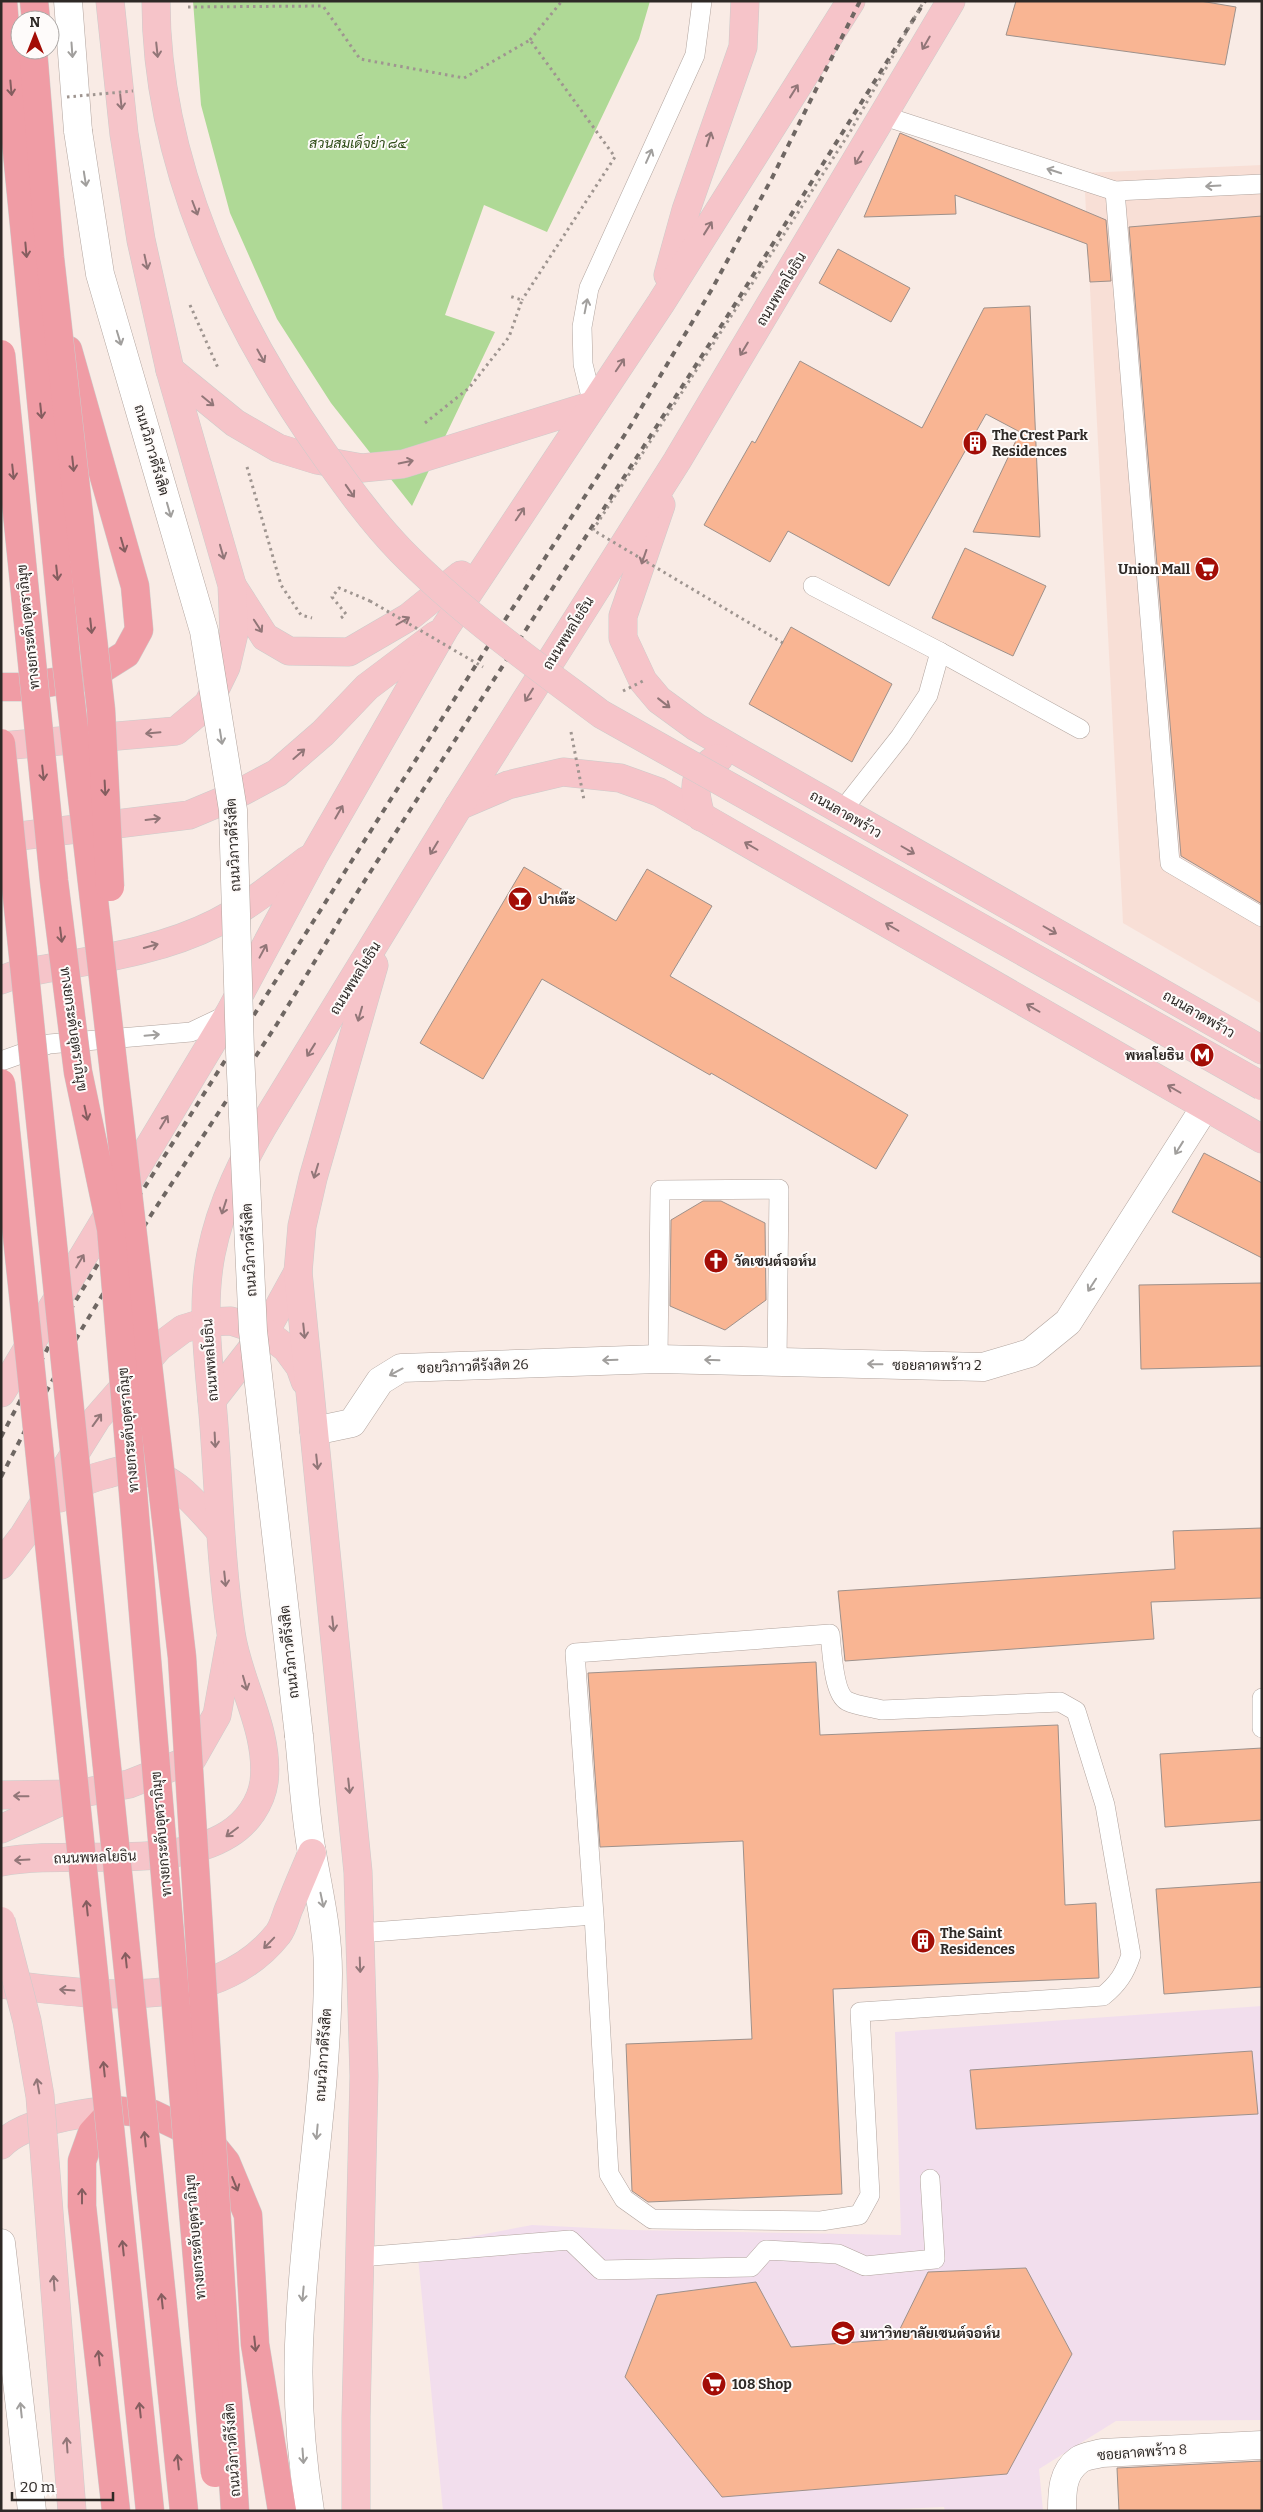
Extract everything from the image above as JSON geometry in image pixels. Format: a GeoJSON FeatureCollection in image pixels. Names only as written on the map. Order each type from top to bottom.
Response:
{"type":"FeatureCollection","features":[{"type":"Feature","properties":{"kind":"highway","name":"ถนนวิภาวดีรังสิต"},"geometry":{"type":"LineString","coordinates":[[3,1],[67,668],[182,1657],[235,2511]]}},
{"type":"Feature","properties":{"kind":"highway"},"geometry":{"type":"LineString","coordinates":[[34,60],[50,258],[101,710],[119,1103],[111,1229]]}},
{"type":"Feature","properties":{"kind":"highway"},"geometry":{"type":"LineString","coordinates":[[1,688],[22,688],[91,676],[126,654],[139,630],[135,586],[67,344],[40,60]]}},
{"type":"Feature","properties":{"kind":"highway","name":"ทางยกระดับอุตราภิมุข"},"geometry":{"type":"LineString","coordinates":[[1,354],[54,881],[78,1072],[111,1229],[218,2511]]}},
{"type":"Feature","properties":{"kind":"highway"},"geometry":{"type":"LineString","coordinates":[[1,745],[184,2511]]}},
{"type":"Feature","properties":{"kind":"highway"},"geometry":{"type":"LineString","coordinates":[[1,1083],[150,2511]]}},
{"type":"Feature","properties":{"kind":"highway"},"geometry":{"type":"LineString","coordinates":[[116,2511],[82,2206],[82,2161],[92,2133],[113,2110],[153,2114],[209,2141],[226,2162],[248,2215],[255,2344],[282,2511]]}},
{"type":"Feature","properties":{"kind":"main road","name":"ถนนวิภาวดีรังสิต"},"geometry":{"type":"LineString","coordinates":[[68,1],[78,131],[100,274],[204,631],[233,810],[240,1062],[253,1331],[312,1852],[324,1908],[328,1971],[326,2037],[300,2324],[299,2394],[304,2474],[310,2511]]}},
{"type":"Feature","properties":{"kind":"main road"},"geometry":{"type":"LineString","coordinates":[[1,745],[176,731],[208,704],[226,667],[234,633],[232,585],[170,370],[141,240],[124,134],[110,1]]}},
{"type":"Feature","properties":{"kind":"main road"},"geometry":{"type":"LineString","coordinates":[[661,303],[686,210],[743,47],[745,1]]}},
{"type":"Feature","properties":{"kind":"main road"},"geometry":{"type":"LineString","coordinates":[[1,1392],[229,1014],[314,854],[445,628],[661,303],[850,1]]}},
{"type":"Feature","properties":{"kind":"main road","name":"ถนนพหลโยธิน"},"geometry":{"type":"LineString","coordinates":[[1,1862],[171,1854],[206,1847],[232,1833],[252,1814],[264,1784],[263,1755],[231,1636],[220,1531],[206,1322],[211,1255],[225,1203],[248,1152],[459,806],[676,461],[884,116],[951,1]]}},
{"type":"Feature","properties":{"kind":"main road"},"geometry":{"type":"LineString","coordinates":[[167,4],[156,35],[161,86],[192,200],[221,278],[253,342],[297,415],[357,500],[401,551],[452,598],[505,642],[601,714],[1262,1086]]}},
{"type":"Feature","properties":{"kind":"main road"},"geometry":{"type":"LineString","coordinates":[[170,370],[235,423],[278,448],[317,460],[362,468],[403,464],[593,405]]}},
{"type":"Feature","properties":{"kind":"main road","name":"ถนนลาดพร้าว"},"geometry":{"type":"LineString","coordinates":[[676,461],[623,616],[623,638],[643,681],[659,700],[696,727],[841,812],[1262,1050]]}},
{"type":"Feature","properties":{"kind":"main road"},"geometry":{"type":"LineString","coordinates":[[232,585],[265,637],[289,651],[348,652],[409,617],[500,543]]}},
{"type":"Feature","properties":{"kind":"main road"},"geometry":{"type":"LineString","coordinates":[[1,841],[20,836],[189,815],[232,798],[277,773],[323,733],[367,687],[445,628]]}},
{"type":"Feature","properties":{"kind":"main road"},"geometry":{"type":"LineString","coordinates":[[701,817],[695,792],[700,772],[714,759],[744,755]]}},
{"type":"Feature","properties":{"kind":"main road"},"geometry":{"type":"LineString","coordinates":[[459,806],[508,785],[563,772],[620,778],[659,792],[1262,1139]]}},
{"type":"Feature","properties":{"kind":"main road"},"geometry":{"type":"LineString","coordinates":[[1,980],[17,974],[134,951],[176,940],[216,923],[254,900],[314,854]]}},
{"type":"Feature","properties":{"kind":"main road"},"geometry":{"type":"LineString","coordinates":[[356,2511],[356,2417],[364,2076],[358,1872],[298,1272],[302,1226],[311,1188],[382,934]]}},
{"type":"Feature","properties":{"kind":"main road","name":"ซอยลาดพร้าว 2"},"geometry":{"type":"LineString","coordinates":[[658,1359],[983,1366],[1030,1352],[1068,1322],[1205,1107]]}},
{"type":"Feature","properties":{"kind":"main road"},"geometry":{"type":"LineString","coordinates":[[212,1400],[265,1332],[298,1272]]}},
{"type":"Feature","properties":{"kind":"main road"},"geometry":{"type":"LineString","coordinates":[[1,1565],[24,1535],[97,1418],[159,1347],[183,1329],[206,1322],[231,1321],[265,1332],[286,1348],[300,1366],[311,1396]]}},
{"type":"Feature","properties":{"kind":"main road","name":"ซอยวิภาวดีรังสิต 26"},"geometry":{"type":"LineString","coordinates":[[314,1431],[352,1423],[380,1381],[401,1368],[658,1359]]}},
{"type":"Feature","properties":{"kind":"main road"},"geometry":{"type":"LineString","coordinates":[[24,1535],[67,1491],[95,1476],[129,1469],[156,1474],[182,1490],[220,1531]]}},
{"type":"Feature","properties":{"kind":"main road"},"geometry":{"type":"LineString","coordinates":[[1,1795],[76,1794],[129,1784],[192,1759],[217,1715],[231,1636]]}},
{"type":"Feature","properties":{"kind":"main road"},"geometry":{"type":"LineString","coordinates":[[1,1829],[76,1794]]}},
{"type":"Feature","properties":{"kind":"main road"},"geometry":{"type":"LineString","coordinates":[[1,1984],[103,1993],[141,1993],[172,1991],[221,1977],[244,1965],[280,1932],[312,1852]]}},
{"type":"Feature","properties":{"kind":"main road"},"geometry":{"type":"LineString","coordinates":[[1,1921],[27,2022],[40,2096],[72,2511]]}},
{"type":"Feature","properties":{"kind":"main road"},"geometry":{"type":"LineString","coordinates":[[1,2145],[36,2125],[76,2114],[113,2110]]}},
{"type":"Feature","properties":{"kind":"main road"},"geometry":{"type":"LineString","coordinates":[[1,2243],[32,2511]]}},
{"type":"Feature","properties":{"kind":"main road","name":"ซอยลาดพร้าว 8"},"geometry":{"type":"LineString","coordinates":[[1062,2511],[1062,2489],[1066,2475],[1079,2459],[1102,2453],[1262,2445]]}},
{"type":"Feature","properties":{"kind":"lane"},"geometry":{"type":"LineString","coordinates":[[593,405],[583,364],[582,346],[582,327],[589,288],[695,55],[702,1]]}},
{"type":"Feature","properties":{"kind":"lane"},"geometry":{"type":"LineString","coordinates":[[884,116],[1115,191],[1262,184]]}},
{"type":"Feature","properties":{"kind":"lane"},"geometry":{"type":"LineString","coordinates":[[1115,191],[1170,863],[1262,917]]}},
{"type":"Feature","properties":{"kind":"lane"},"geometry":{"type":"LineString","coordinates":[[813,586],[940,652],[1080,729]]}},
{"type":"Feature","properties":{"kind":"lane"},"geometry":{"type":"LineString","coordinates":[[841,812],[900,737],[928,695],[940,652]]}},
{"type":"Feature","properties":{"kind":"lane"},"geometry":{"type":"LineString","coordinates":[[1,1061],[48,1044],[191,1032],[229,1014]]}},
{"type":"Feature","properties":{"kind":"lane"},"geometry":{"type":"LineString","coordinates":[[658,1359],[660,1190],[778,1189],[777,1363]]}},
{"type":"Feature","properties":{"kind":"lane"},"geometry":{"type":"LineString","coordinates":[[830,1634],[839,1693],[846,1700],[858,1704],[882,1710],[1060,1702],[1076,1711],[1105,1805],[1131,1955],[1126,1972],[1115,1987],[1103,1996],[860,2012],[870,2195],[859,2215],[821,2221],[652,2219],[624,2199],[609,2174],[594,1915],[575,1653],[830,1634]]}},
{"type":"Feature","properties":{"kind":"lane"},"geometry":{"type":"LineString","coordinates":[[1262,1698],[1262,1728]]}},
{"type":"Feature","properties":{"kind":"lane"},"geometry":{"type":"LineString","coordinates":[[359,1933],[594,1915]]}},
{"type":"Feature","properties":{"kind":"lane"},"geometry":{"type":"LineString","coordinates":[[360,2257],[570,2240],[601,2270],[751,2267],[766,2250],[838,2254],[865,2266],[935,2259],[930,2179]]}},
{"type":"Feature","properties":{"kind":"path"},"geometry":{"type":"LineString","coordinates":[[167,4],[323,6],[360,59],[464,78],[530,40],[562,1]]}},
{"type":"Feature","properties":{"kind":"path"},"geometry":{"type":"LineString","coordinates":[[783,643],[593,530],[850,132],[924,1]]}},
{"type":"Feature","properties":{"kind":"path"},"geometry":{"type":"LineString","coordinates":[[422,425],[469,388],[509,337],[522,300],[614,157],[530,40]]}},
{"type":"Feature","properties":{"kind":"path"},"geometry":{"type":"LineString","coordinates":[[130,86],[132,96]]}},
{"type":"Feature","properties":{"kind":"path"},"geometry":{"type":"LineString","coordinates":[[57,98],[141,90]]}},
{"type":"Feature","properties":{"kind":"path"},"geometry":{"type":"LineString","coordinates":[[509,296],[522,300]]}},
{"type":"Feature","properties":{"kind":"path"},"geometry":{"type":"LineString","coordinates":[[187,300],[221,373]]}},
{"type":"Feature","properties":{"kind":"path"},"geometry":{"type":"LineString","coordinates":[[235,423],[280,585],[301,615],[317,619]]}},
{"type":"Feature","properties":{"kind":"path"},"geometry":{"type":"LineString","coordinates":[[340,619],[346,614],[332,597],[339,588],[370,600],[491,672]]}},
{"type":"Feature","properties":{"kind":"path"},"geometry":{"type":"LineString","coordinates":[[570,726],[584,800]]}},
{"type":"Feature","properties":{"kind":"shaded area"},"geometry":{"type":"Polygon","coordinates":[[[1262,165],[1262,1004],[1123,923],[1084,173],[1262,165]]]}},
{"type":"Feature","properties":{"kind":"shaded area","name":"มหาวิทยาลัยเซนต์จอห์น"},"geometry":{"type":"Polygon","coordinates":[[[1262,2006],[1262,2420],[1116,2421],[1039,2469],[1043,2511],[945,2511],[944,2507],[853,2511],[443,2511],[417,2247],[532,2225],[632,2230],[901,2235],[895,2032],[1262,2006]]]}},
{"type":"Feature","properties":{"kind":"green space","name":"สวนสมเด็จย่า ๘๔"},"geometry":{"type":"Polygon","coordinates":[[[193,1],[650,1],[639,39],[547,232],[484,205],[445,315],[495,332],[412,506],[331,403],[277,319],[230,213],[201,105],[193,1]]]}},
{"type":"Feature","properties":{"kind":"building"},"geometry":{"type":"Polygon","coordinates":[[[1016,1],[1200,1],[1236,7],[1225,65],[1006,35],[1016,1]]]}},
{"type":"Feature","properties":{"kind":"building"},"geometry":{"type":"Polygon","coordinates":[[[900,133],[1106,220],[1111,281],[1090,282],[1087,244],[955,195],[956,214],[864,217],[900,133]]]}},
{"type":"Feature","properties":{"kind":"building","name":"Union Mall"},"geometry":{"type":"Polygon","coordinates":[[[1262,216],[1262,904],[1181,856],[1129,227],[1262,216]]]}},
{"type":"Feature","properties":{"kind":"building"},"geometry":{"type":"Polygon","coordinates":[[[838,249],[910,288],[891,322],[819,283],[838,249]]]}},
{"type":"Feature","properties":{"kind":"building"},"geometry":{"type":"Polygon","coordinates":[[[1030,306],[1040,537],[973,532],[1020,432],[986,414],[889,586],[788,531],[770,562],[704,525],[752,441],[755,443],[800,361],[922,428],[984,308],[1030,306]]]}},
{"type":"Feature","properties":{"kind":"building"},"geometry":{"type":"Polygon","coordinates":[[[965,548],[1046,586],[1013,656],[932,618],[965,548]]]}},
{"type":"Feature","properties":{"kind":"building"},"geometry":{"type":"Polygon","coordinates":[[[791,627],[892,684],[852,762],[749,704],[791,627]]]}},
{"type":"Feature","properties":{"kind":"building"},"geometry":{"type":"Polygon","coordinates":[[[524,867],[616,921],[647,869],[712,906],[670,976],[908,1115],[876,1169],[711,1073],[710,1075],[542,979],[483,1079],[420,1043],[524,867]]]}},
{"type":"Feature","properties":{"kind":"building"},"geometry":{"type":"Polygon","coordinates":[[[1204,1153],[1262,1183],[1262,1258],[1172,1212],[1204,1153]]]}},
{"type":"Feature","properties":{"kind":"building","name":"วัดเซนต์จอห์น"},"geometry":{"type":"Polygon","coordinates":[[[703,1201],[721,1201],[765,1223],[766,1300],[725,1330],[670,1306],[671,1220],[703,1201]]]}},
{"type":"Feature","properties":{"kind":"building"},"geometry":{"type":"Polygon","coordinates":[[[1262,1283],[1262,1366],[1141,1369],[1139,1285],[1262,1283]]]}},
{"type":"Feature","properties":{"kind":"building"},"geometry":{"type":"Polygon","coordinates":[[[1262,1528],[1262,1598],[1151,1602],[1154,1639],[845,1661],[838,1591],[1175,1569],[1173,1531],[1262,1528]]]}},
{"type":"Feature","properties":{"kind":"building","name":"The Saint Residences"},"geometry":{"type":"Polygon","coordinates":[[[816,1662],[820,1735],[1058,1725],[1065,1905],[1096,1903],[1099,1978],[833,1989],[842,2194],[648,2202],[632,2191],[626,2044],[752,2039],[743,1841],[600,1847],[588,1673],[816,1662]]]}},
{"type":"Feature","properties":{"kind":"building"},"geometry":{"type":"Polygon","coordinates":[[[1262,1748],[1262,1820],[1165,1827],[1160,1754],[1262,1748]]]}},
{"type":"Feature","properties":{"kind":"building"},"geometry":{"type":"Polygon","coordinates":[[[1262,1882],[1262,1987],[1164,1994],[1156,1889],[1262,1882]]]}},
{"type":"Feature","properties":{"kind":"building"},"geometry":{"type":"Polygon","coordinates":[[[1252,2051],[1258,2114],[976,2129],[970,2070],[1252,2051]]]}},
{"type":"Feature","properties":{"kind":"building"},"geometry":{"type":"Polygon","coordinates":[[[1026,2268],[1072,2354],[1007,2474],[722,2497],[625,2377],[657,2295],[756,2282],[791,2347],[895,2339],[928,2272],[1026,2268]]]}},
{"type":"Feature","properties":{"kind":"building"},"geometry":{"type":"Polygon","coordinates":[[[1262,2461],[1262,2511],[1119,2511],[1117,2468],[1262,2461]]]}},
{"type":"Feature","properties":{"kind":"railway"},"geometry":{"type":"LineString","coordinates":[[1,1437],[51,1342],[134,1204],[483,654],[631,425],[712,289],[772,178],[860,1]]}},
{"type":"Feature","properties":{"kind":"railway"},"geometry":{"type":"LineString","coordinates":[[1,1477],[34,1413],[83,1327],[151,1215],[277,1024],[344,913],[732,309],[925,1]]}},
{"type":"Feature","properties":{"kind":"place","name":"The Crest Park Residences"},"geometry":{"type":"Point","coordinates":[975,443]}},
{"type":"Feature","properties":{"kind":"place","name":"Union Mall"},"geometry":{"type":"Point","coordinates":[1207,569]}},
{"type":"Feature","properties":{"kind":"place","name":"ปาเต๊ะ"},"geometry":{"type":"Point","coordinates":[520,899]}},
{"type":"Feature","properties":{"kind":"place","name":"พหลโยธิน"},"geometry":{"type":"Point","coordinates":[1202,1055]}},
{"type":"Feature","properties":{"kind":"place","name":"วัดเซนต์จอห์น"},"geometry":{"type":"Point","coordinates":[716,1261]}},
{"type":"Feature","properties":{"kind":"place","name":"The Saint Residences"},"geometry":{"type":"Point","coordinates":[923,1941]}},
{"type":"Feature","properties":{"kind":"place","name":"มหาวิทยาลัยเซนต์จอห์น"},"geometry":{"type":"Point","coordinates":[843,2333]}},
{"type":"Feature","properties":{"kind":"place","name":"108 Shop"},"geometry":{"type":"Point","coordinates":[714,2384]}}]}
